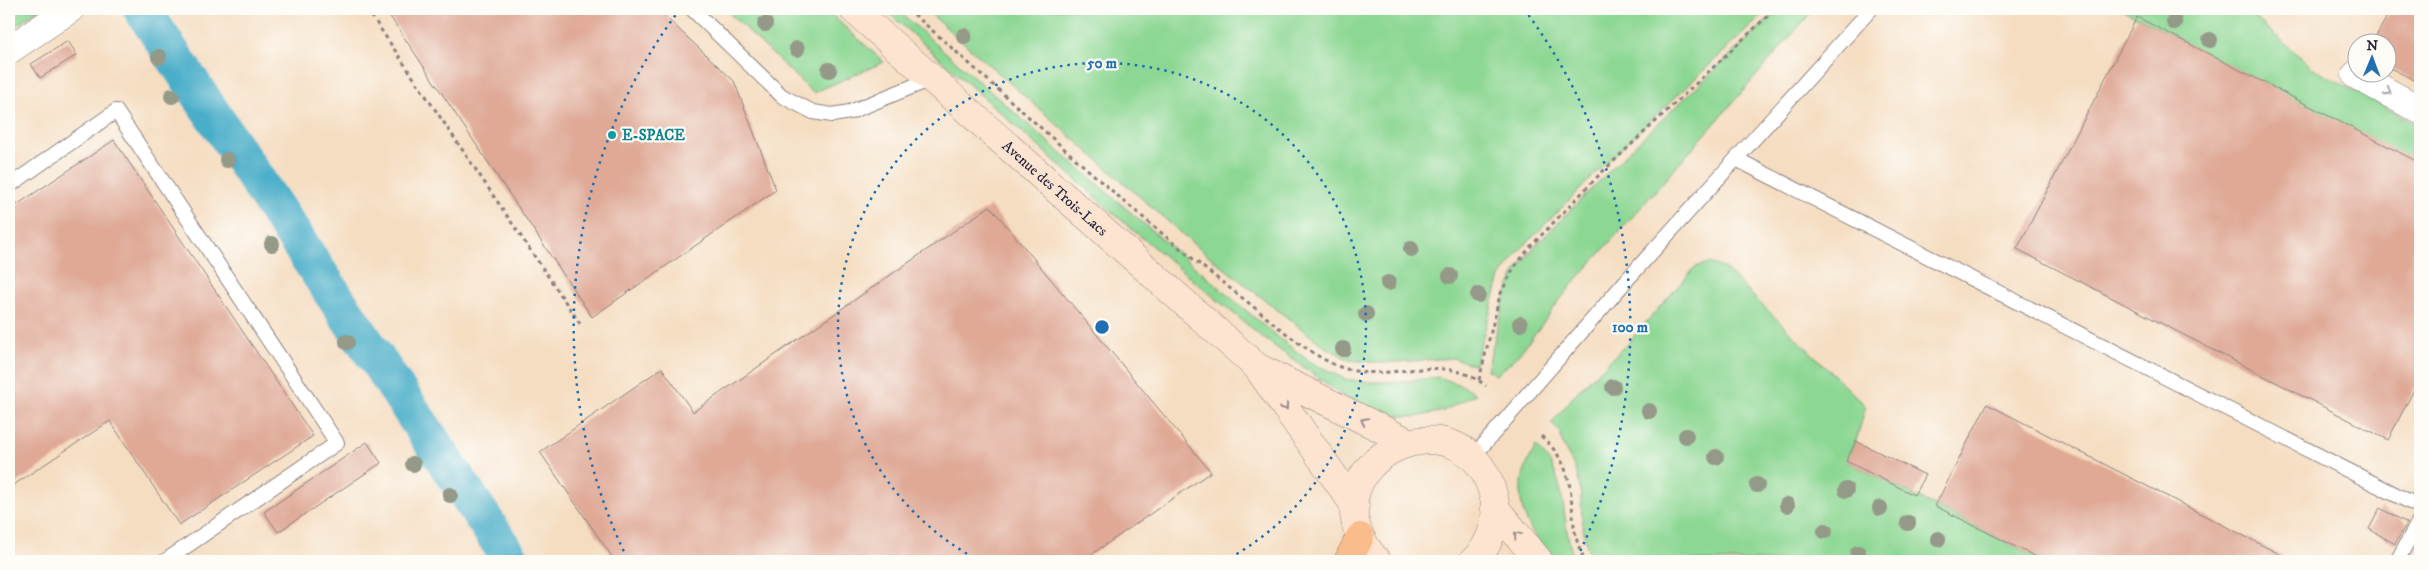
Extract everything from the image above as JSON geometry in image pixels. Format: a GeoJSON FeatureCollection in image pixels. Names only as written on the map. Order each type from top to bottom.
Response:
{"type":"FeatureCollection","features":[{"type":"Feature","properties":{"kind":"highway"},"geometry":{"type":"LineString","coordinates":[[1348,561],[1360,537]]}},
{"type":"Feature","properties":{"kind":"street"},"geometry":{"type":"LineString","coordinates":[[9,50],[70,9]]}},
{"type":"Feature","properties":{"kind":"street","name":"Avenue des Trois-Lacs"},"geometry":{"type":"LineString","coordinates":[[853,9],[1257,367],[1355,506]]}},
{"type":"Feature","properties":{"kind":"street"},"geometry":{"type":"LineString","coordinates":[[2369,82],[2420,110]]}},
{"type":"Feature","properties":{"kind":"street","name":"Avenue des Trois-Lacs"},"geometry":{"type":"LineString","coordinates":[[1257,367],[1408,442]]}},
{"type":"Feature","properties":{"kind":"street","name":"Avenue des Trois-Lacs"},"geometry":{"type":"LineString","coordinates":[[1377,561],[1360,537],[1356,522],[1355,506],[1358,488],[1366,473],[1377,459],[1391,448],[1408,442],[1424,440],[1442,442],[1458,448],[1472,458],[1484,472],[1492,490],[1496,508],[1494,526],[1487,543],[1473,561]]}},
{"type":"Feature","properties":{"kind":"street","name":"Avenue des Trois-Lacs"},"geometry":{"type":"LineString","coordinates":[[1496,508],[1539,561]]}},
{"type":"Feature","properties":{"kind":"lane"},"geometry":{"type":"LineString","coordinates":[[692,9],[782,96],[813,112],[832,115],[850,112],[931,79]]}},
{"type":"Feature","properties":{"kind":"lane"},"geometry":{"type":"LineString","coordinates":[[1472,458],[1871,9]]}},
{"type":"Feature","properties":{"kind":"lane"},"geometry":{"type":"LineString","coordinates":[[9,186],[116,111],[337,443],[165,561]]}},
{"type":"Feature","properties":{"kind":"lane"},"geometry":{"type":"LineString","coordinates":[[1736,159],[2420,507]]}},
{"type":"Feature","properties":{"kind":"lane"},"geometry":{"type":"LineString","coordinates":[[2397,561],[2420,519]]}},
{"type":"Feature","properties":{"kind":"path"},"geometry":{"type":"LineString","coordinates":[[367,9],[581,325]]}},
{"type":"Feature","properties":{"kind":"path"},"geometry":{"type":"LineString","coordinates":[[908,9],[1187,255],[1309,349],[1333,364],[1357,372],[1391,373],[1449,368],[1479,380],[1486,386]]}},
{"type":"Feature","properties":{"kind":"path"},"geometry":{"type":"LineString","coordinates":[[1479,380],[1500,295],[1512,269],[1531,246],[1601,173],[1775,9]]}},
{"type":"Feature","properties":{"kind":"path"},"geometry":{"type":"LineString","coordinates":[[1542,436],[1551,444],[1562,461],[1568,478],[1572,493],[1576,540],[1585,561]]}},
{"type":"Feature","properties":{"kind":"green space"},"geometry":{"type":"Polygon","coordinates":[[[9,9],[41,9],[9,30],[9,9]]]}},
{"type":"Feature","properties":{"kind":"green space"},"geometry":{"type":"Polygon","coordinates":[[[725,9],[825,9],[884,62],[813,93],[725,9]]]}},
{"type":"Feature","properties":{"kind":"green space"},"geometry":{"type":"Polygon","coordinates":[[[884,9],[896,9],[1062,154],[1269,330],[1309,361],[1345,379],[1365,382],[1400,382],[1439,377],[1468,388],[1476,394],[1443,411],[1416,417],[1387,415],[1346,398],[1262,337],[1128,226],[884,9]]]}},
{"type":"Feature","properties":{"kind":"green space"},"geometry":{"type":"Polygon","coordinates":[[[925,9],[1769,9],[1609,160],[1518,252],[1500,277],[1475,364],[1469,364],[1455,358],[1382,363],[1349,360],[1321,344],[1196,246],[925,9]]]}},
{"type":"Feature","properties":{"kind":"green space"},"geometry":{"type":"Polygon","coordinates":[[[1779,9],[1814,9],[1571,286],[1518,355],[1496,375],[1487,370],[1504,300],[1516,271],[1535,246],[1632,148],[1779,9]]]}},
{"type":"Feature","properties":{"kind":"green space"},"geometry":{"type":"Polygon","coordinates":[[[2122,9],[2245,9],[2313,68],[2420,126],[2420,165],[2122,9]]]}},
{"type":"Feature","properties":{"kind":"green space"},"geometry":{"type":"Polygon","coordinates":[[[1709,263],[1724,268],[1866,406],[1856,441],[1846,461],[2044,561],[1595,561],[1585,541],[1581,494],[1576,471],[1564,448],[1560,432],[1551,424],[1577,392],[1627,344],[1695,267],[1709,263]]]}},
{"type":"Feature","properties":{"kind":"green space"},"geometry":{"type":"Polygon","coordinates":[[[1536,446],[1555,472],[1560,486],[1570,546],[1575,561],[1555,561],[1534,534],[1522,508],[1522,479],[1527,463],[1536,446]]]}},
{"type":"Feature","properties":{"kind":"building","name":"E-SPACE"},"geometry":{"type":"Polygon","coordinates":[[[385,9],[657,9],[734,81],[776,190],[592,317],[385,9]]]}},
{"type":"Feature","properties":{"kind":"building"},"geometry":{"type":"Polygon","coordinates":[[[2391,9],[2420,9],[2420,83],[2396,71],[2396,32],[2378,32],[2391,9]]]}},
{"type":"Feature","properties":{"kind":"building"},"geometry":{"type":"Polygon","coordinates":[[[2137,17],[2420,163],[2420,378],[2388,440],[2017,249],[2137,17]]]}},
{"type":"Feature","properties":{"kind":"building"},"geometry":{"type":"Polygon","coordinates":[[[68,41],[77,55],[40,78],[31,64],[68,41]]]}},
{"type":"Feature","properties":{"kind":"building"},"geometry":{"type":"Polygon","coordinates":[[[114,140],[313,436],[179,525],[110,421],[9,488],[9,210],[114,140]]]}},
{"type":"Feature","properties":{"kind":"building"},"geometry":{"type":"Polygon","coordinates":[[[990,206],[1211,472],[1082,561],[615,561],[540,452],[662,368],[693,412],[990,206]]]}},
{"type":"Feature","properties":{"kind":"building"},"geometry":{"type":"Polygon","coordinates":[[[1987,404],[2293,561],[2044,561],[1935,506],[1987,404]]]}},
{"type":"Feature","properties":{"kind":"building"},"geometry":{"type":"Polygon","coordinates":[[[1856,441],[1925,475],[1914,495],[1846,461],[1856,441]]]}},
{"type":"Feature","properties":{"kind":"building"},"geometry":{"type":"Polygon","coordinates":[[[367,442],[381,463],[278,532],[264,512],[367,442]]]}},
{"type":"Feature","properties":{"kind":"building"},"geometry":{"type":"Polygon","coordinates":[[[2380,508],[2407,523],[2395,544],[2369,529],[2380,508]]]}},
{"type":"Feature","properties":{"kind":"waterway"},"geometry":{"type":"LineString","coordinates":[[142,9],[512,561]]}},
{"type":"Feature","properties":{"kind":"place","name":"E-SPACE"},"geometry":{"type":"Point","coordinates":[612,135]}}]}
